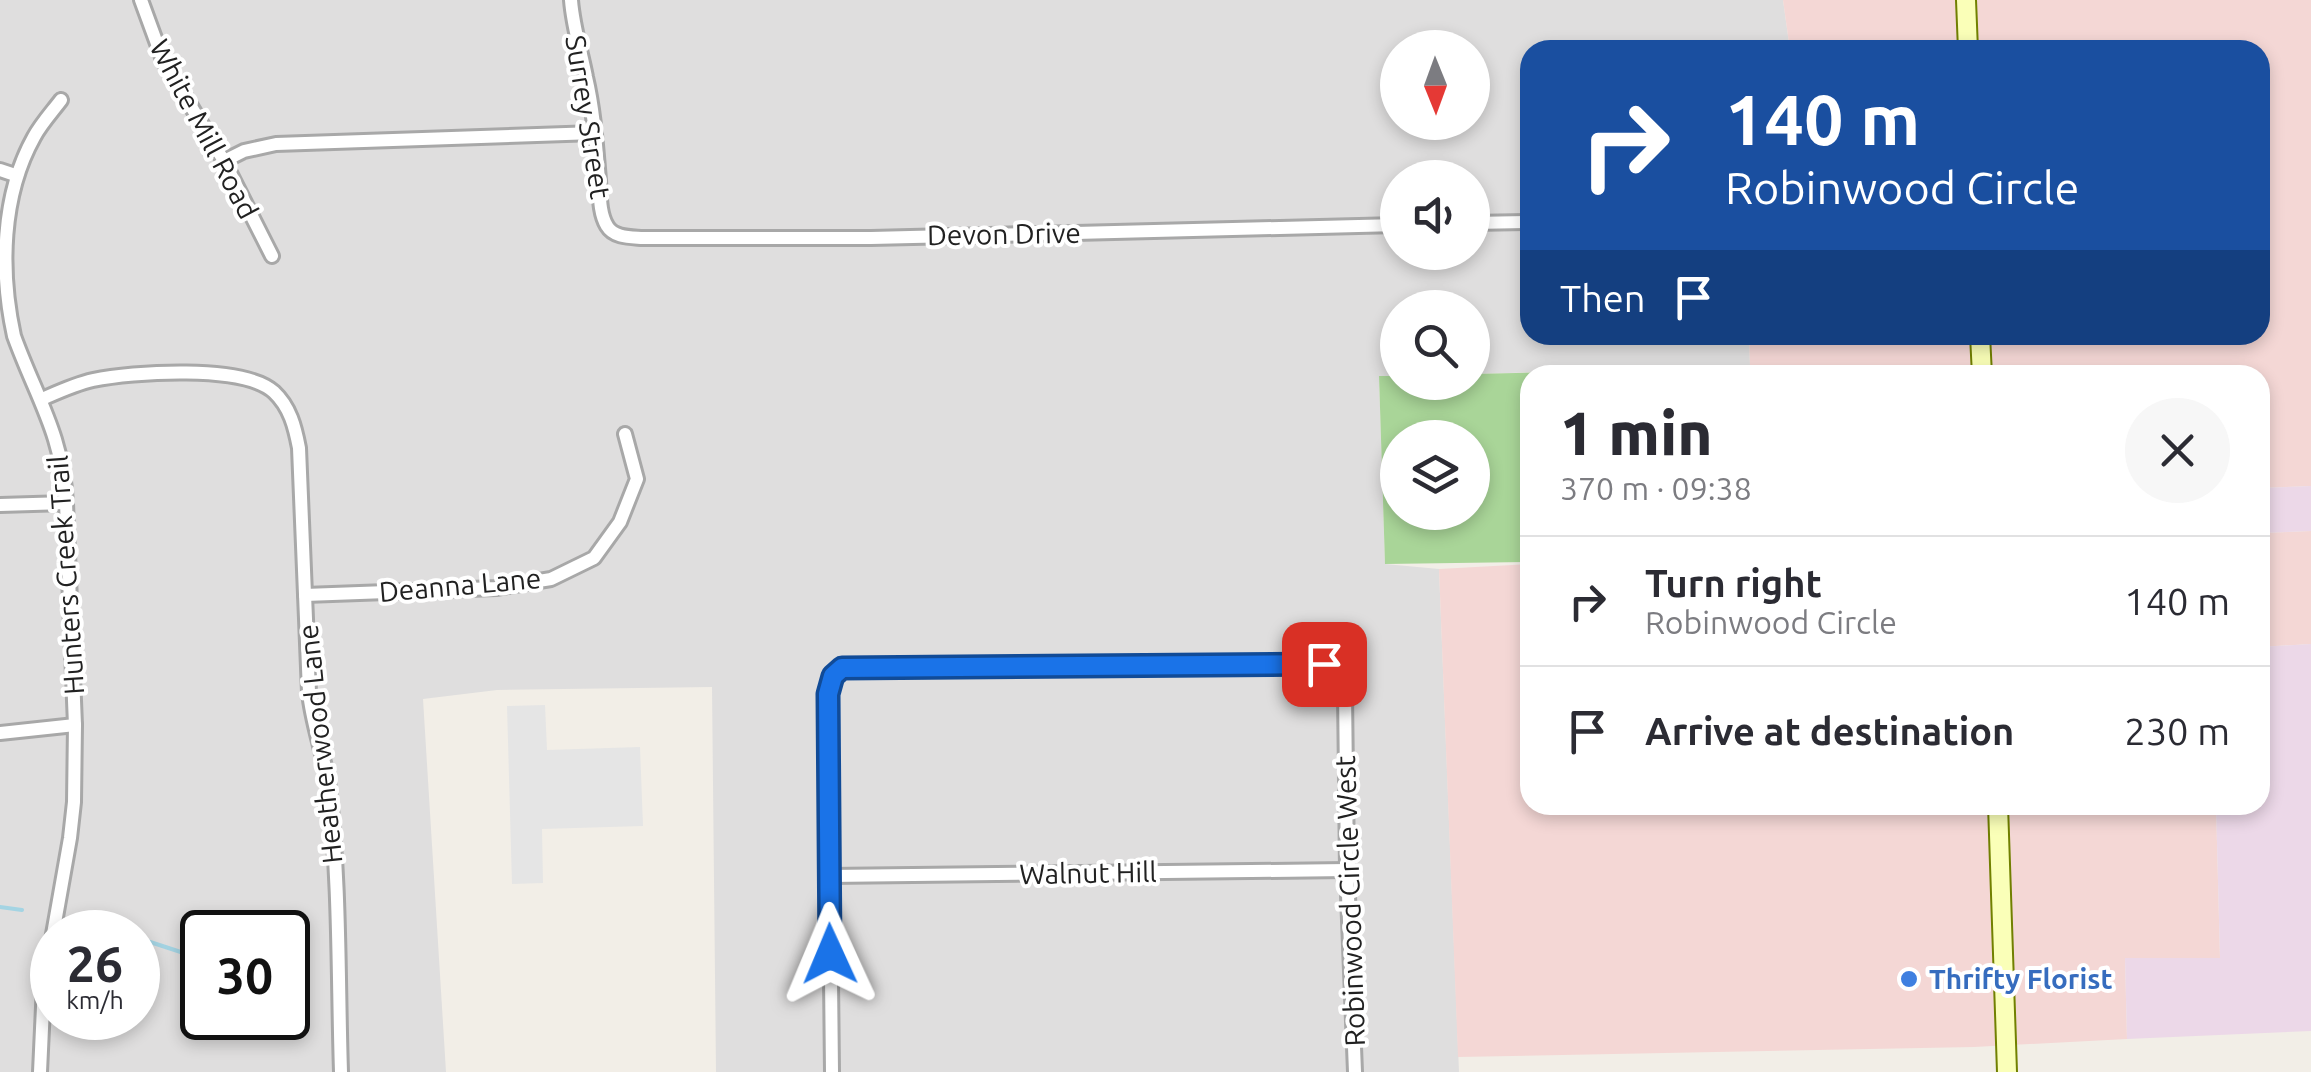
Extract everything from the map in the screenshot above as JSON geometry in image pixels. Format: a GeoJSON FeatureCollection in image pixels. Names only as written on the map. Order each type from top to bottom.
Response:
{"type":"FeatureCollection","features":[{"type":"Feature","properties":{"kind":"main road"},"geometry":{"type":"LineString","coordinates":[[1966,0],[1968,40]]}},
{"type":"Feature","properties":{"kind":"main road"},"geometry":{"type":"LineString","coordinates":[[1998,815],[2007,1072]]}},
{"type":"Feature","properties":{"kind":"street","name":"White Mill Road"},"geometry":{"type":"LineString","coordinates":[[141,0],[154,41],[172,77],[224,161],[272,256]]}},
{"type":"Feature","properties":{"kind":"street","name":"Surrey Street"},"geometry":{"type":"LineString","coordinates":[[571,0],[595,133],[600,201],[611,232]]}},
{"type":"Feature","properties":{"kind":"street","name":"Hunters Creek Trail"},"geometry":{"type":"LineString","coordinates":[[40,1072],[44,985],[74,802],[75,725],[66,502],[62,458],[14,334],[4,289],[2,245],[16,175],[36,134],[61,100]]}},
{"type":"Feature","properties":{"kind":"street"},"geometry":{"type":"LineString","coordinates":[[224,161],[244,151],[276,144],[595,133]]}},
{"type":"Feature","properties":{"kind":"street"},"geometry":{"type":"LineString","coordinates":[[0,170],[16,175]]}},
{"type":"Feature","properties":{"kind":"street"},"geometry":{"type":"LineString","coordinates":[[1490,223],[1520,222]]}},
{"type":"Feature","properties":{"kind":"street","name":"Devon Drive"},"geometry":{"type":"LineString","coordinates":[[611,232],[643,238],[753,239],[1380,225]]}},
{"type":"Feature","properties":{"kind":"street","name":"Heatherwood Lane"},"geometry":{"type":"LineString","coordinates":[[42,399],[110,377],[220,373],[250,378],[274,392],[286,407],[296,430],[300,475],[311,713],[326,771],[332,819],[342,1072]]}},
{"type":"Feature","properties":{"kind":"street","name":"Deanna Lane"},"geometry":{"type":"LineString","coordinates":[[305,595],[496,588],[551,579],[594,558],[620,522],[637,479],[625,434]]}},
{"type":"Feature","properties":{"kind":"street"},"geometry":{"type":"LineString","coordinates":[[0,505],[66,502]]}},
{"type":"Feature","properties":{"kind":"street","name":"Robinwood Circle West"},"geometry":{"type":"LineString","coordinates":[[829,876],[828,694],[833,676],[842,668],[1332,665],[1338,670],[1345,691],[1346,870],[1355,1072]]}},
{"type":"Feature","properties":{"kind":"street"},"geometry":{"type":"LineString","coordinates":[[0,732],[75,725]]}},
{"type":"Feature","properties":{"kind":"street","name":"Walnut Hill"},"geometry":{"type":"LineString","coordinates":[[829,876],[1346,870]]}},
{"type":"Feature","properties":{"kind":"street"},"geometry":{"type":"LineString","coordinates":[[829,876],[832,1072]]}},
{"type":"Feature","properties":{"kind":"shaded area"},"geometry":{"type":"Polygon","coordinates":[[[0,0],[1783,0],[1789,40],[1520,40],[1520,345],[1749,345],[1750,365],[1520,365],[1520,373],[1490,374],[1490,290],[1380,290],[1380,530],[1384,530],[1385,564],[1439,569],[1459,1072],[716,1072],[712,687],[497,690],[423,699],[446,1072],[0,1072],[0,0]]]}},
{"type":"Feature","properties":{"kind":"shaded area"},"geometry":{"type":"Polygon","coordinates":[[[1783,0],[2311,0],[2311,486],[2270,488],[2270,365],[1750,365],[1749,345],[2270,345],[2270,40],[1789,40],[1783,0]]]}},
{"type":"Feature","properties":{"kind":"shaded area"},"geometry":{"type":"Polygon","coordinates":[[[2311,486],[2311,531],[2270,533],[2270,488],[2311,486]]]}},
{"type":"Feature","properties":{"kind":"shaded area"},"geometry":{"type":"Polygon","coordinates":[[[2311,531],[2311,644],[2270,646],[2270,533],[2311,531]]]}},
{"type":"Feature","properties":{"kind":"shaded area"},"geometry":{"type":"Polygon","coordinates":[[[1520,565],[1520,815],[2216,815],[2220,958],[2125,958],[2127,1039],[1974,1047],[1458,1057],[1439,569],[1520,565]]]}},
{"type":"Feature","properties":{"kind":"shaded area"},"geometry":{"type":"Polygon","coordinates":[[[2311,644],[2311,1031],[2127,1039],[2125,958],[2220,958],[2216,815],[2270,815],[2270,646],[2311,644]]]}},
{"type":"Feature","properties":{"kind":"shaded area"},"geometry":{"type":"Polygon","coordinates":[[[545,705],[547,750],[640,747],[643,826],[542,829],[543,883],[512,884],[507,706],[545,705]]]}},
{"type":"Feature","properties":{"kind":"green space"},"geometry":{"type":"Polygon","coordinates":[[[1520,373],[1520,562],[1385,564],[1384,530],[1490,530],[1490,420],[1380,420],[1379,376],[1380,400],[1490,400],[1490,374],[1520,373]]]}},
{"type":"Feature","properties":{"kind":"waterway"},"geometry":{"type":"LineString","coordinates":[[0,907],[22,910]]}},
{"type":"Feature","properties":{"kind":"waterway"},"geometry":{"type":"LineString","coordinates":[[160,945],[180,952]]}},
{"type":"Feature","properties":{"kind":"place","name":"Thrifty Florist"},"geometry":{"type":"Point","coordinates":[1909,979]}},
{"type":"Feature","properties":{"kind":"route"},"geometry":{"type":"LineString","coordinates":[[830,954],[828,694],[833,676],[842,668],[1324,664]]}}]}
